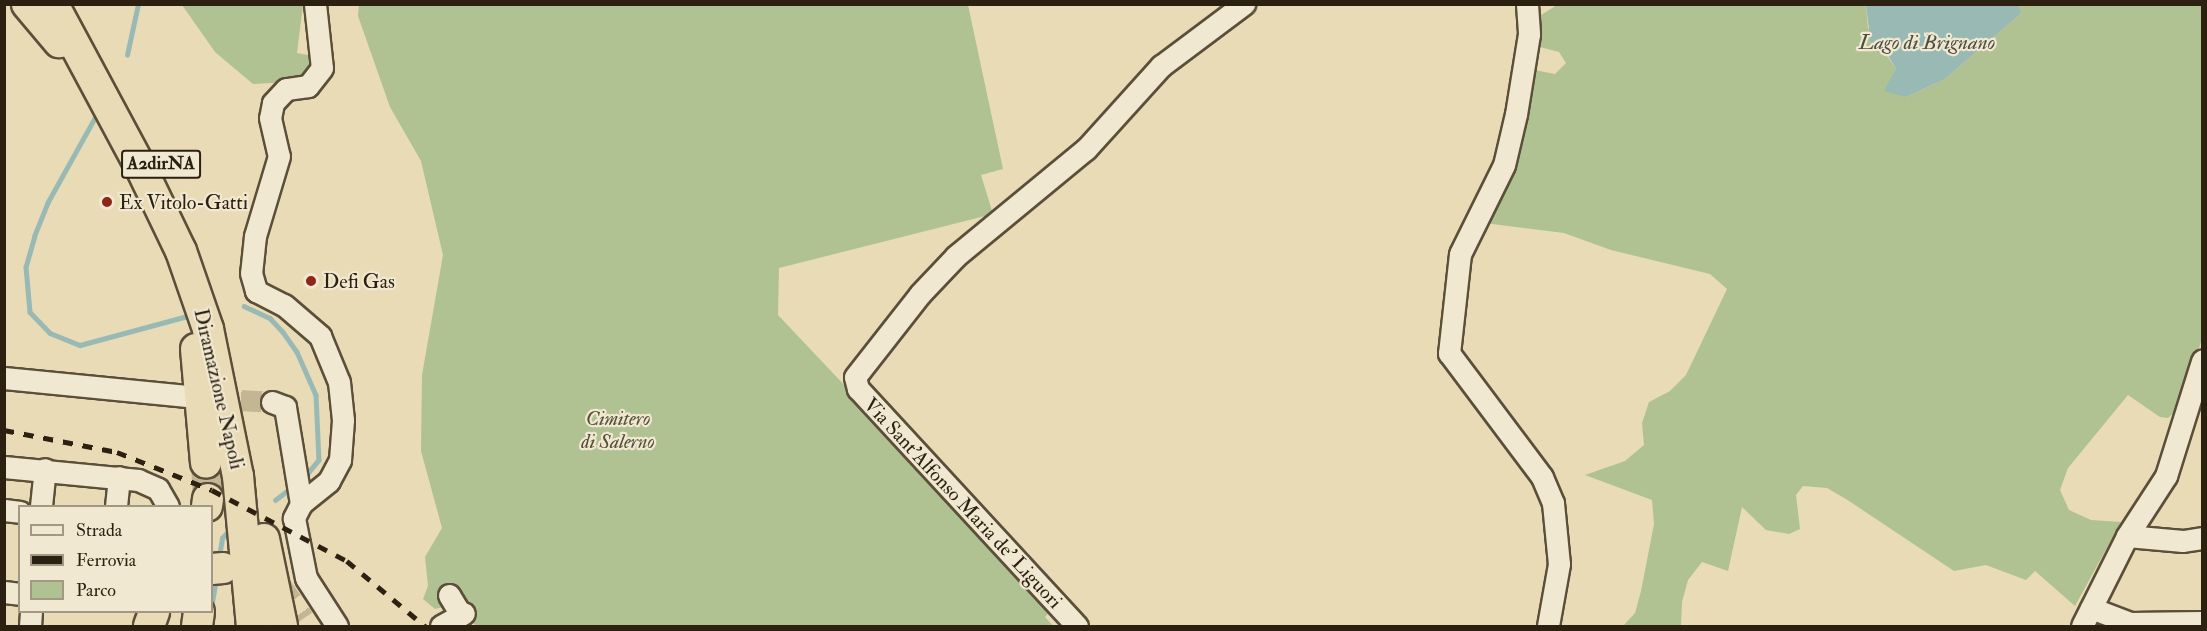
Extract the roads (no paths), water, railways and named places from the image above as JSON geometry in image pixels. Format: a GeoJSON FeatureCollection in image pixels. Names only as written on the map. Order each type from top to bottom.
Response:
{"type":"FeatureCollection","features":[{"type":"Feature","properties":{"kind":"highway"},"geometry":{"type":"LineString","coordinates":[[27,4],[100,89]]}},
{"type":"Feature","properties":{"kind":"highway","name":"Diramazione Napoli"},"geometry":{"type":"LineString","coordinates":[[53,4],[100,89],[181,251],[208,329],[233,441],[252,627]]}},
{"type":"Feature","properties":{"kind":"highway","name":"Diramazione Napoli"},"geometry":{"type":"LineString","coordinates":[[75,4],[179,200],[221,305],[247,415],[264,539],[270,627]]}},
{"type":"Feature","properties":{"kind":"highway"},"geometry":{"type":"LineString","coordinates":[[181,251],[198,356],[206,464]]}},
{"type":"Feature","properties":{"kind":"highway"},"geometry":{"type":"LineString","coordinates":[[264,539],[295,625]]}},
{"type":"Feature","properties":{"kind":"street"},"geometry":{"type":"LineString","coordinates":[[299,489],[328,481],[340,460],[343,420],[339,382],[320,336],[284,305],[253,287],[251,261],[279,156],[270,118],[273,103],[286,89],[308,86],[322,68],[314,18],[315,4]]}},
{"type":"Feature","properties":{"kind":"street","name":"Via Sant'Alfonso Maria de' Liguori"},"geometry":{"type":"LineString","coordinates":[[1077,627],[858,389],[855,377],[956,255],[1086,149],[1161,66],[1244,4]]}},
{"type":"Feature","properties":{"kind":"street"},"geometry":{"type":"LineString","coordinates":[[1527,4],[1529,34],[1516,114],[1501,171],[1460,254],[1449,352],[1542,477],[1550,493],[1560,553],[1548,627]]}},
{"type":"Feature","properties":{"kind":"street"},"geometry":{"type":"LineString","coordinates":[[2202,361],[2166,476],[2127,536],[2087,617],[2130,623],[2202,622]]}},
{"type":"Feature","properties":{"kind":"street"},"geometry":{"type":"LineString","coordinates":[[4,378],[196,397]]}},
{"type":"Feature","properties":{"kind":"street"},"geometry":{"type":"LineString","coordinates":[[272,402],[285,407],[299,489],[294,518],[306,578],[337,627]]}},
{"type":"Feature","properties":{"kind":"street"},"geometry":{"type":"LineString","coordinates":[[4,466],[119,477],[152,485],[162,493],[167,505]]}},
{"type":"Feature","properties":{"kind":"street"},"geometry":{"type":"LineString","coordinates":[[41,505],[45,469]]}},
{"type":"Feature","properties":{"kind":"street"},"geometry":{"type":"LineString","coordinates":[[116,505],[119,477]]}},
{"type":"Feature","properties":{"kind":"street"},"geometry":{"type":"LineString","coordinates":[[2127,536],[2182,541],[2202,538]]}},
{"type":"Feature","properties":{"kind":"street"},"geometry":{"type":"LineString","coordinates":[[441,627],[463,614],[449,595]]}},
{"type":"Feature","properties":{"kind":"water","name":"Lago di Brignano"},"geometry":{"type":"Polygon","coordinates":[[[2017,4],[2022,12],[1945,79],[1906,97],[1884,91],[1896,69],[1884,49],[1871,45],[1866,5],[2017,4]]]}},
{"type":"Feature","properties":{"kind":"waterway"},"geometry":{"type":"LineString","coordinates":[[127,55],[138,4]]}},
{"type":"Feature","properties":{"kind":"waterway"},"geometry":{"type":"LineString","coordinates":[[98,113],[48,203],[35,236],[26,267],[30,312],[50,333],[80,345],[184,317]]}},
{"type":"Feature","properties":{"kind":"waterway"},"geometry":{"type":"LineString","coordinates":[[244,306],[270,318],[283,332],[297,352],[316,395],[319,460],[303,480]]}},
{"type":"Feature","properties":{"kind":"waterway"},"geometry":{"type":"LineString","coordinates":[[275,500],[291,488]]}},
{"type":"Feature","properties":{"kind":"waterway"},"geometry":{"type":"LineString","coordinates":[[219,557],[222,538],[230,529]]}},
{"type":"Feature","properties":{"kind":"waterway"},"geometry":{"type":"LineString","coordinates":[[213,596],[216,579]]}},
{"type":"Feature","properties":{"kind":"tunnel"},"geometry":{"type":"LineString","coordinates":[[210,398],[272,402]]}},
{"type":"Feature","properties":{"kind":"tunnel"},"geometry":{"type":"LineString","coordinates":[[206,463],[208,499]]}},
{"type":"Feature","properties":{"kind":"tunnel"},"geometry":{"type":"LineString","coordinates":[[271,579],[300,621]]}},
{"type":"Feature","properties":{"kind":"railway"},"geometry":{"type":"LineString","coordinates":[[4,430],[117,452],[212,490],[347,561],[425,626]]}},
{"type":"Feature","properties":{"kind":"place","name":"Ex Vitolo-Gatti"},"geometry":{"type":"Point","coordinates":[107,202]}},
{"type":"Feature","properties":{"kind":"place","name":"Defi Gas"},"geometry":{"type":"Point","coordinates":[311,281]}},
{"type":"Feature","properties":{"kind":"park label","name":"Cimitero di Salerno"},"geometry":{"type":"Point","coordinates":[618,430]}}]}
